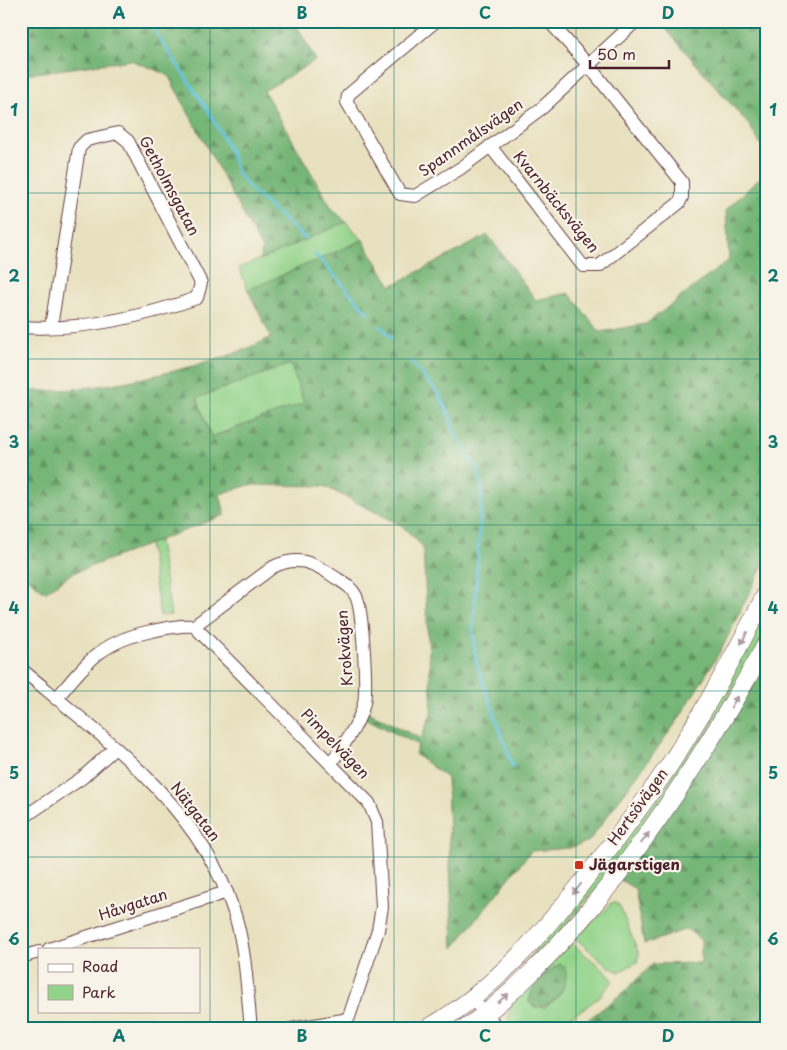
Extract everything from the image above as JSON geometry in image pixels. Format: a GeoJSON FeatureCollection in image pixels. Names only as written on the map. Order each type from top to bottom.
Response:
{"type":"FeatureCollection","features":[{"type":"Feature","properties":{"kind":"main road","name":"Hertsövägen"},"geometry":{"type":"LineString","coordinates":[[428,1029],[471,999],[521,954],[560,912],[650,792],[689,735],[742,642],[766,594]]}},
{"type":"Feature","properties":{"kind":"main road","name":"Hertsövägen"},"geometry":{"type":"LineString","coordinates":[[465,1029],[486,1013],[568,935],[623,869],[674,798],[726,718],[766,645]]}},
{"type":"Feature","properties":{"kind":"street","name":"Spannmålsvägen"},"geometry":{"type":"LineString","coordinates":[[436,21],[348,95],[347,102],[400,194],[416,196],[542,108],[636,21]]}},
{"type":"Feature","properties":{"kind":"street","name":"Kvarnbäcksvägen"},"geometry":{"type":"LineString","coordinates":[[490,146],[583,266],[599,266],[679,203],[682,197],[682,182],[589,66],[549,21]]}},
{"type":"Feature","properties":{"kind":"street","name":"Getholmsgatan"},"geometry":{"type":"LineString","coordinates":[[21,327],[51,327],[121,320],[161,311],[197,298],[201,283],[128,140],[118,133],[87,140],[79,148],[51,327]]}},
{"type":"Feature","properties":{"kind":"street","name":"Krokvägen"},"geometry":{"type":"LineString","coordinates":[[194,626],[274,568],[287,561],[310,562],[352,589],[359,604],[365,693],[356,722],[330,763]]}},
{"type":"Feature","properties":{"kind":"street"},"geometry":{"type":"LineString","coordinates":[[56,699],[95,656],[114,642],[132,635],[180,625],[194,626]]}},
{"type":"Feature","properties":{"kind":"street","name":"Pimpelvägen"},"geometry":{"type":"LineString","coordinates":[[194,626],[364,798],[375,816],[383,900],[381,917],[350,1017],[291,1029]]}},
{"type":"Feature","properties":{"kind":"street","name":"Nätgatan"},"geometry":{"type":"LineString","coordinates":[[21,669],[115,748],[156,788],[185,822],[214,865],[227,892],[234,914],[244,962],[251,1029]]}},
{"type":"Feature","properties":{"kind":"street"},"geometry":{"type":"LineString","coordinates":[[21,819],[82,778],[115,748]]}},
{"type":"Feature","properties":{"kind":"street","name":"Håvgatan"},"geometry":{"type":"LineString","coordinates":[[52,948],[227,892]]}},
{"type":"Feature","properties":{"kind":"street"},"geometry":{"type":"LineString","coordinates":[[21,957],[38,952]]}},
{"type":"Feature","properties":{"kind":"street"},"geometry":{"type":"LineString","coordinates":[[471,999],[486,1013],[498,1029]]}},
{"type":"Feature","properties":{"kind":"green space"},"geometry":{"type":"Polygon","coordinates":[[[21,21],[294,21],[316,60],[264,91],[331,207],[346,222],[260,260],[262,249],[168,75],[131,60],[21,75],[21,21]]]}},
{"type":"Feature","properties":{"kind":"green space"},"geometry":{"type":"Polygon","coordinates":[[[659,21],[766,21],[766,154],[749,125],[659,21]]]}},
{"type":"Feature","properties":{"kind":"green space"},"geometry":{"type":"Polygon","coordinates":[[[766,172],[766,434],[759,454],[766,457],[766,559],[722,648],[678,720],[589,841],[570,848],[531,851],[453,948],[447,778],[415,754],[418,745],[359,715],[361,708],[421,739],[432,711],[423,547],[401,525],[324,486],[249,485],[220,494],[225,515],[71,574],[45,592],[21,573],[21,391],[62,390],[122,382],[204,363],[250,347],[271,337],[248,290],[363,240],[391,286],[488,235],[536,300],[569,293],[600,332],[646,324],[729,260],[726,210],[766,172]],[[290,364],[197,398],[211,437],[304,403],[290,364]]]}},
{"type":"Feature","properties":{"kind":"green space"},"geometry":{"type":"Polygon","coordinates":[[[346,222],[363,240],[248,290],[239,268],[346,222]]]}},
{"type":"Feature","properties":{"kind":"green space"},"geometry":{"type":"Polygon","coordinates":[[[291,364],[305,404],[211,437],[197,397],[291,364]]]}},
{"type":"Feature","properties":{"kind":"green space"},"geometry":{"type":"Polygon","coordinates":[[[159,541],[171,615],[160,616],[149,544],[159,541]]]}},
{"type":"Feature","properties":{"kind":"green space"},"geometry":{"type":"Polygon","coordinates":[[[766,613],[766,631],[746,668],[676,781],[603,882],[528,968],[524,966],[766,613]]]}},
{"type":"Feature","properties":{"kind":"green space"},"geometry":{"type":"Polygon","coordinates":[[[766,643],[766,1029],[576,1029],[625,991],[653,964],[701,963],[701,940],[687,929],[644,944],[635,889],[616,877],[766,643]]]}},
{"type":"Feature","properties":{"kind":"green space"},"geometry":{"type":"Polygon","coordinates":[[[611,903],[616,903],[620,907],[639,954],[637,962],[619,972],[609,967],[575,938],[611,903]]]}},
{"type":"Feature","properties":{"kind":"green space"},"geometry":{"type":"Polygon","coordinates":[[[570,942],[608,973],[613,981],[599,997],[585,1008],[549,1029],[512,1029],[508,1018],[512,1002],[570,942]],[[560,964],[540,980],[530,996],[529,1002],[544,1008],[556,999],[565,985],[560,964]]]}},
{"type":"Feature","properties":{"kind":"green space"},"geometry":{"type":"Polygon","coordinates":[[[560,964],[564,966],[566,980],[560,994],[549,1004],[535,1007],[529,1002],[533,990],[545,975],[560,964]]]}},
{"type":"Feature","properties":{"kind":"waterway"},"geometry":{"type":"LineString","coordinates":[[148,21],[211,115],[230,151],[238,174],[254,193],[306,239]]}},
{"type":"Feature","properties":{"kind":"waterway"},"geometry":{"type":"LineString","coordinates":[[315,254],[368,313]]}},
{"type":"Feature","properties":{"kind":"waterway"},"geometry":{"type":"LineString","coordinates":[[380,326],[392,338]]}},
{"type":"Feature","properties":{"kind":"waterway"},"geometry":{"type":"LineString","coordinates":[[410,361],[439,394],[449,414],[455,434],[479,471],[482,490],[473,634],[476,662],[513,767]]}},
{"type":"Feature","properties":{"kind":"place","name":"Jägarstigen"},"geometry":{"type":"Point","coordinates":[579,865]}}]}
